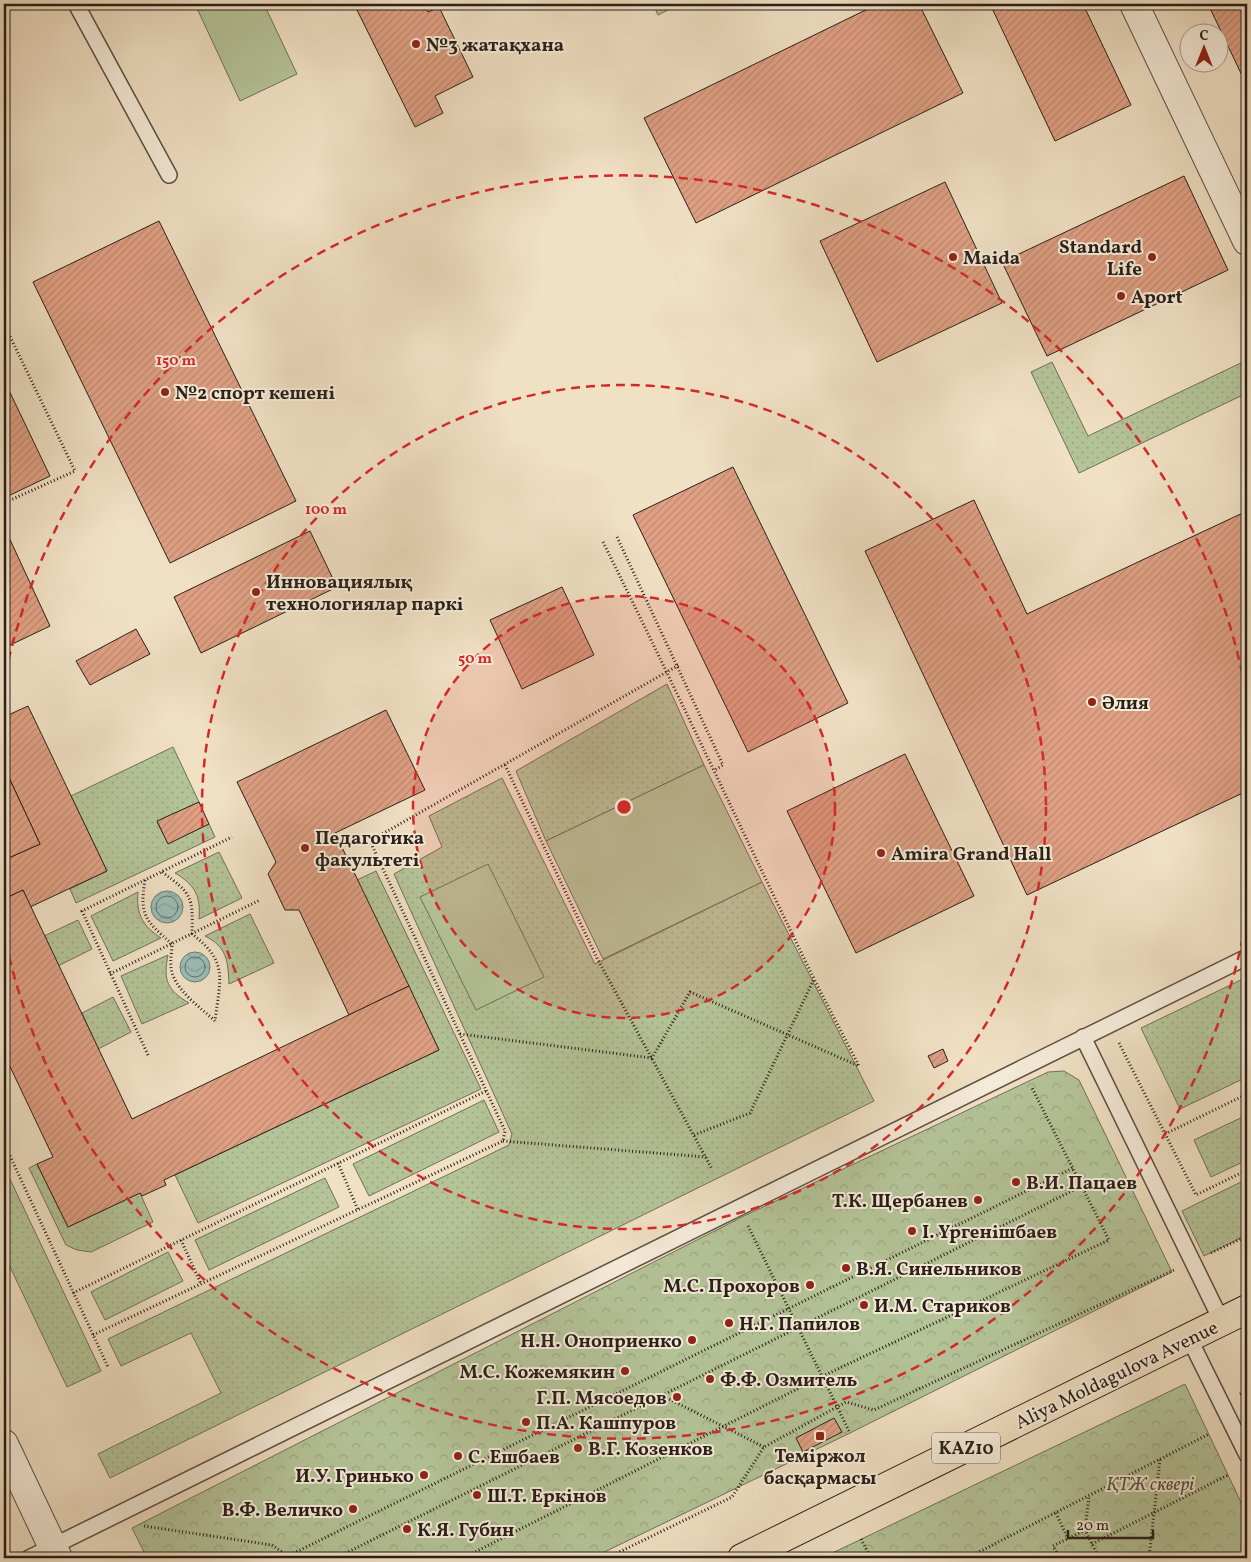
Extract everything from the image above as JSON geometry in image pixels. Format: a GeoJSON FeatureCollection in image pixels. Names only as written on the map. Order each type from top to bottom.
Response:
{"type":"FeatureCollection","features":[{"type":"Feature","properties":{"kind":"main road","name":"Aliya Moldagulova Avenue"},"geometry":{"type":"LineString","coordinates":[[742,1558],[1247,1309]]}},
{"type":"Feature","properties":{"kind":"street"},"geometry":{"type":"LineString","coordinates":[[1134,4],[1247,241]]}},
{"type":"Feature","properties":{"kind":"street"},"geometry":{"type":"LineString","coordinates":[[4,1444],[47,1554]]}},
{"type":"Feature","properties":{"kind":"lane"},"geometry":{"type":"LineString","coordinates":[[76,4],[169,175]]}},
{"type":"Feature","properties":{"kind":"lane"},"geometry":{"type":"LineString","coordinates":[[47,1554],[1022,1067],[1247,957]]}},
{"type":"Feature","properties":{"kind":"lane"},"geometry":{"type":"LineString","coordinates":[[1083,1037],[1222,1322]]}},
{"type":"Feature","properties":{"kind":"lane"},"geometry":{"type":"LineString","coordinates":[[1189,1338],[1247,1455]]}},
{"type":"Feature","properties":{"kind":"path"},"geometry":{"type":"LineString","coordinates":[[4,324],[75,471],[4,503]]}},
{"type":"Feature","properties":{"kind":"path"},"geometry":{"type":"LineString","coordinates":[[617,537],[679,665],[724,765],[715,770]]}},
{"type":"Feature","properties":{"kind":"path"},"geometry":{"type":"LineString","coordinates":[[603,542],[715,770],[736,818],[814,979],[859,1066],[690,992],[652,1058]]}},
{"type":"Feature","properties":{"kind":"path"},"geometry":{"type":"LineString","coordinates":[[503,1141],[505,1131],[370,841],[679,665]]}},
{"type":"Feature","properties":{"kind":"path"},"geometry":{"type":"LineString","coordinates":[[505,765],[598,958],[712,1169]]}},
{"type":"Feature","properties":{"kind":"path"},"geometry":{"type":"LineString","coordinates":[[148,1055],[82,911],[232,837]]}},
{"type":"Feature","properties":{"kind":"path"},"geometry":{"type":"LineString","coordinates":[[162,872],[189,894],[193,907],[192,934]]}},
{"type":"Feature","properties":{"kind":"path"},"geometry":{"type":"LineString","coordinates":[[145,879],[141,902],[144,914],[153,927],[172,944]]}},
{"type":"Feature","properties":{"kind":"path"},"geometry":{"type":"LineString","coordinates":[[110,974],[260,900]]}},
{"type":"Feature","properties":{"kind":"path"},"geometry":{"type":"LineString","coordinates":[[172,944],[171,966],[173,977],[183,990],[215,1021],[220,977],[217,960],[208,946],[192,934]]}},
{"type":"Feature","properties":{"kind":"path"},"geometry":{"type":"LineString","coordinates":[[694,1135],[750,1113],[814,979]]}},
{"type":"Feature","properties":{"kind":"path"},"geometry":{"type":"LineString","coordinates":[[1110,1024],[1196,1195],[1247,1170]]}},
{"type":"Feature","properties":{"kind":"path"},"geometry":{"type":"LineString","coordinates":[[460,1034],[652,1058]]}},
{"type":"Feature","properties":{"kind":"path"},"geometry":{"type":"LineString","coordinates":[[462,1558],[821,1377],[1109,1240],[1022,1067]]}},
{"type":"Feature","properties":{"kind":"path"},"geometry":{"type":"LineString","coordinates":[[74,1293],[486,1091]]}},
{"type":"Feature","properties":{"kind":"path"},"geometry":{"type":"LineString","coordinates":[[1165,1134],[1247,1094]]}},
{"type":"Feature","properties":{"kind":"path"},"geometry":{"type":"LineString","coordinates":[[93,1335],[503,1141],[706,1157]]}},
{"type":"Feature","properties":{"kind":"path"},"geometry":{"type":"LineString","coordinates":[[4,1144],[108,1367]]}},
{"type":"Feature","properties":{"kind":"path"},"geometry":{"type":"LineString","coordinates":[[338,1163],[358,1210]]}},
{"type":"Feature","properties":{"kind":"path"},"geometry":{"type":"LineString","coordinates":[[142,1525],[272,1545],[286,1557],[1073,1168]]}},
{"type":"Feature","properties":{"kind":"path"},"geometry":{"type":"LineString","coordinates":[[336,1558],[1082,1186]]}},
{"type":"Feature","properties":{"kind":"path"},"geometry":{"type":"LineString","coordinates":[[748,1224],[821,1377],[850,1433]]}},
{"type":"Feature","properties":{"kind":"path"},"geometry":{"type":"LineString","coordinates":[[607,1558],[732,1497],[764,1447],[836,1407],[846,1402],[874,1410],[1247,1236]]}},
{"type":"Feature","properties":{"kind":"path"},"geometry":{"type":"LineString","coordinates":[[181,1240],[201,1284]]}},
{"type":"Feature","properties":{"kind":"path"},"geometry":{"type":"LineString","coordinates":[[662,1395],[764,1447]]}},
{"type":"Feature","properties":{"kind":"path"},"geometry":{"type":"LineString","coordinates":[[967,1558],[1209,1434]]}},
{"type":"Feature","properties":{"kind":"path"},"geometry":{"type":"LineString","coordinates":[[1149,1558],[1160,1459]]}},
{"type":"Feature","properties":{"kind":"path"},"geometry":{"type":"LineString","coordinates":[[1092,1544],[1228,1475]]}},
{"type":"Feature","properties":{"kind":"path"},"geometry":{"type":"LineString","coordinates":[[1089,1495],[1084,1530],[1099,1558]]}},
{"type":"Feature","properties":{"kind":"path"},"geometry":{"type":"LineString","coordinates":[[1056,1513],[1068,1538]]}},
{"type":"Feature","properties":{"kind":"path"},"geometry":{"type":"LineString","coordinates":[[1060,1558],[1053,1546],[1084,1530]]}},
{"type":"Feature","properties":{"kind":"path"},"geometry":{"type":"LineString","coordinates":[[862,1540],[871,1558]]}},
{"type":"Feature","properties":{"kind":"green space"},"geometry":{"type":"Polygon","coordinates":[[[195,4],[264,4],[297,74],[240,101],[195,4]]]}},
{"type":"Feature","properties":{"kind":"green space"},"geometry":{"type":"Polygon","coordinates":[[[653,4],[680,4],[658,15],[653,4]]]}},
{"type":"Feature","properties":{"kind":"green space"},"geometry":{"type":"Polygon","coordinates":[[[1247,360],[1247,393],[1079,473],[1031,372],[1052,362],[1088,436],[1247,360]]]}},
{"type":"Feature","properties":{"kind":"green space"},"geometry":{"type":"Polygon","coordinates":[[[667,684],[704,765],[546,841],[516,771],[667,684]]]}},
{"type":"Feature","properties":{"kind":"green space"},"geometry":{"type":"Polygon","coordinates":[[[173,747],[199,802],[157,822],[168,843],[209,824],[215,837],[76,903],[70,889],[107,871],[71,796],[173,747]]]}},
{"type":"Feature","properties":{"kind":"green space"},"geometry":{"type":"Polygon","coordinates":[[[704,765],[762,882],[603,959],[546,841],[704,765]]]}},
{"type":"Feature","properties":{"kind":"green space"},"geometry":{"type":"Polygon","coordinates":[[[502,778],[595,964],[762,882],[874,1101],[110,1478],[98,1454],[221,1393],[191,1333],[121,1366],[108,1339],[509,1145],[512,1134],[394,874],[442,847],[429,816],[502,778]]]}},
{"type":"Feature","properties":{"kind":"green space"},"geometry":{"type":"Polygon","coordinates":[[[219,852],[242,898],[199,919],[199,904],[195,892],[182,877],[175,873],[219,852]]]}},
{"type":"Feature","properties":{"kind":"green space"},"geometry":{"type":"Polygon","coordinates":[[[488,864],[544,977],[476,1010],[420,897],[488,864]]]}},
{"type":"Feature","properties":{"kind":"green space"},"geometry":{"type":"Polygon","coordinates":[[[376,871],[481,1089],[198,1223],[175,1175],[439,1050],[357,880],[376,871]]]}},
{"type":"Feature","properties":{"kind":"green space"},"geometry":{"type":"Polygon","coordinates":[[[138,892],[138,907],[142,919],[161,938],[113,961],[91,916],[138,892]]]}},
{"type":"Feature","properties":{"kind":"green space"},"geometry":{"type":"Polygon","coordinates":[[[250,914],[274,963],[229,984],[227,962],[222,950],[205,936],[250,914]]]}},
{"type":"Feature","properties":{"kind":"green space"},"geometry":{"type":"Polygon","coordinates":[[[78,920],[92,949],[58,966],[44,936],[78,920]]]}},
{"type":"Feature","properties":{"kind":"green space"},"geometry":{"type":"Polygon","coordinates":[[[168,955],[166,971],[168,984],[176,994],[189,1003],[142,1024],[121,976],[168,955]]]}},
{"type":"Feature","properties":{"kind":"green space"},"geometry":{"type":"Polygon","coordinates":[[[1247,977],[1247,1077],[1180,1109],[1141,1028],[1247,977]]]}},
{"type":"Feature","properties":{"kind":"green space"},"geometry":{"type":"Polygon","coordinates":[[[113,997],[131,1032],[98,1049],[82,1013],[113,997]]]}},
{"type":"Feature","properties":{"kind":"green space"},"geometry":{"type":"Polygon","coordinates":[[[1064,1071],[1079,1080],[1172,1272],[850,1433],[592,1558],[147,1558],[132,1528],[744,1216],[1048,1072],[1064,1071]]]}},
{"type":"Feature","properties":{"kind":"green space"},"geometry":{"type":"Polygon","coordinates":[[[484,1100],[499,1132],[369,1196],[353,1164],[484,1100]]]}},
{"type":"Feature","properties":{"kind":"green space"},"geometry":{"type":"Polygon","coordinates":[[[1247,1115],[1247,1160],[1211,1177],[1194,1140],[1247,1115]]]}},
{"type":"Feature","properties":{"kind":"green space"},"geometry":{"type":"Polygon","coordinates":[[[37,1164],[68,1227],[140,1193],[153,1222],[91,1252],[77,1250],[66,1245],[29,1168],[37,1164]]]}},
{"type":"Feature","properties":{"kind":"green space"},"geometry":{"type":"Polygon","coordinates":[[[9,1177],[101,1371],[67,1387],[4,1254],[4,1180],[9,1177]]]}},
{"type":"Feature","properties":{"kind":"green space"},"geometry":{"type":"Polygon","coordinates":[[[325,1178],[339,1207],[209,1270],[195,1240],[325,1178]]]}},
{"type":"Feature","properties":{"kind":"green space"},"geometry":{"type":"Polygon","coordinates":[[[1247,1179],[1247,1235],[1204,1256],[1182,1211],[1247,1179]]]}},
{"type":"Feature","properties":{"kind":"green space"},"geometry":{"type":"Polygon","coordinates":[[[168,1252],[183,1281],[105,1320],[91,1292],[168,1252]]]}},
{"type":"Feature","properties":{"kind":"green space","name":"ҚТЖ сквері"},"geometry":{"type":"Polygon","coordinates":[[[1185,1384],[1247,1515],[1247,1558],[822,1558],[1185,1384]]]}},
{"type":"Feature","properties":{"kind":"water"},"geometry":{"type":"Polygon","coordinates":[[[167,891],[173,892],[178,896],[182,901],[182,913],[178,918],[173,922],[167,923],[161,922],[156,918],[152,913],[151,907],[152,901],[156,896],[161,892],[167,891]]]}},
{"type":"Feature","properties":{"kind":"water"},"geometry":{"type":"Polygon","coordinates":[[[195,952],[206,956],[210,967],[206,978],[195,982],[184,978],[180,967],[184,956],[195,952]]]}},
{"type":"Feature","properties":{"kind":"building","name":"№3 жатақхана"},"geometry":{"type":"Polygon","coordinates":[[[354,4],[423,4],[428,12],[439,7],[473,77],[435,96],[443,113],[415,127],[354,4]]]}},
{"type":"Feature","properties":{"kind":"building"},"geometry":{"type":"Polygon","coordinates":[[[878,4],[919,4],[963,93],[696,223],[644,118],[878,4]]]}},
{"type":"Feature","properties":{"kind":"building"},"geometry":{"type":"Polygon","coordinates":[[[990,4],[1083,4],[1131,105],[1055,141],[990,4]]]}},
{"type":"Feature","properties":{"kind":"building"},"geometry":{"type":"Polygon","coordinates":[[[1208,4],[1247,4],[1247,86],[1228,46],[1228,22],[1217,22],[1208,4]]]}},
{"type":"Feature","properties":{"kind":"building"},"geometry":{"type":"Polygon","coordinates":[[[1184,176],[1228,270],[1047,356],[1002,262],[1184,176]]]}},
{"type":"Feature","properties":{"kind":"building"},"geometry":{"type":"Polygon","coordinates":[[[945,182],[1002,303],[877,362],[820,241],[945,182]]]}},
{"type":"Feature","properties":{"kind":"building","name":"№2 спорт кешені"},"geometry":{"type":"Polygon","coordinates":[[[159,221],[296,501],[170,563],[33,282],[159,221]]]}},
{"type":"Feature","properties":{"kind":"building"},"geometry":{"type":"Polygon","coordinates":[[[4,380],[50,476],[4,498],[4,380]]]}},
{"type":"Feature","properties":{"kind":"building"},"geometry":{"type":"Polygon","coordinates":[[[733,467],[848,703],[748,752],[633,515],[733,467]]]}},
{"type":"Feature","properties":{"kind":"building","name":"Әлия"},"geometry":{"type":"Polygon","coordinates":[[[974,500],[1027,614],[1247,511],[1247,791],[1027,895],[865,551],[974,500]]]}},
{"type":"Feature","properties":{"kind":"building"},"geometry":{"type":"Polygon","coordinates":[[[6,531],[50,626],[4,648],[4,532],[6,531]]]}},
{"type":"Feature","properties":{"kind":"building","name":"Инновациялық технологиялар паркі"},"geometry":{"type":"Polygon","coordinates":[[[310,531],[337,587],[201,653],[174,597],[310,531]]]}},
{"type":"Feature","properties":{"kind":"building"},"geometry":{"type":"Polygon","coordinates":[[[562,587],[594,655],[522,689],[490,620],[562,587]]]}},
{"type":"Feature","properties":{"kind":"building"},"geometry":{"type":"Polygon","coordinates":[[[136,629],[150,654],[90,685],[76,661],[136,629]]]}},
{"type":"Feature","properties":{"kind":"building"},"geometry":{"type":"Polygon","coordinates":[[[28,706],[107,871],[30,907],[23,890],[4,899],[4,860],[40,844],[4,767],[4,717],[28,706]]]}},
{"type":"Feature","properties":{"kind":"building","name":"Педагогика факультеті"},"geometry":{"type":"Polygon","coordinates":[[[386,710],[425,790],[335,833],[409,986],[349,1015],[299,910],[285,910],[268,874],[276,862],[237,782],[386,710]]]}},
{"type":"Feature","properties":{"kind":"building","name":"Amira Grand Hall"},"geometry":{"type":"Polygon","coordinates":[[[905,754],[974,896],[856,953],[787,811],[905,754]]]}},
{"type":"Feature","properties":{"kind":"building"},"geometry":{"type":"Polygon","coordinates":[[[4,767],[40,844],[4,860],[4,767]]]}},
{"type":"Feature","properties":{"kind":"building"},"geometry":{"type":"Polygon","coordinates":[[[199,802],[209,824],[168,844],[157,821],[199,802]]]}},
{"type":"Feature","properties":{"kind":"building"},"geometry":{"type":"Polygon","coordinates":[[[23,890],[132,1119],[409,986],[439,1050],[164,1180],[166,1185],[142,1196],[140,1193],[68,1227],[37,1164],[53,1157],[4,1054],[4,899],[23,890]]]}},
{"type":"Feature","properties":{"kind":"building"},"geometry":{"type":"Polygon","coordinates":[[[943,1049],[948,1061],[934,1068],[928,1056],[943,1049]]]}},
{"type":"Feature","properties":{"kind":"building"},"geometry":{"type":"Polygon","coordinates":[[[834,1418],[842,1432],[803,1452],[796,1438],[834,1418]]]}},
{"type":"Feature","properties":{"kind":"place","name":"№3 жатақхана"},"geometry":{"type":"Point","coordinates":[416,44]}},
{"type":"Feature","properties":{"kind":"place","name":"Maida"},"geometry":{"type":"Point","coordinates":[953,257]}},
{"type":"Feature","properties":{"kind":"place","name":"Standard Life"},"geometry":{"type":"Point","coordinates":[1152,257]}},
{"type":"Feature","properties":{"kind":"place","name":"Aport"},"geometry":{"type":"Point","coordinates":[1121,296]}},
{"type":"Feature","properties":{"kind":"place","name":"№2 спорт кешені"},"geometry":{"type":"Point","coordinates":[165,392]}},
{"type":"Feature","properties":{"kind":"place","name":"Инновациялық технологиялар паркі"},"geometry":{"type":"Point","coordinates":[256,592]}},
{"type":"Feature","properties":{"kind":"place","name":"Әлия"},"geometry":{"type":"Point","coordinates":[1092,702]}},
{"type":"Feature","properties":{"kind":"place","name":"Педагогика факультеті"},"geometry":{"type":"Point","coordinates":[305,848]}},
{"type":"Feature","properties":{"kind":"place","name":"Amira Grand Hall"},"geometry":{"type":"Point","coordinates":[881,853]}},
{"type":"Feature","properties":{"kind":"place","name":"В.И. Пацаев"},"geometry":{"type":"Point","coordinates":[1016,1182]}},
{"type":"Feature","properties":{"kind":"place","name":"Т.К. Щербанев"},"geometry":{"type":"Point","coordinates":[978,1200]}},
{"type":"Feature","properties":{"kind":"place","name":"І. Үргенішбаев"},"geometry":{"type":"Point","coordinates":[912,1231]}},
{"type":"Feature","properties":{"kind":"place","name":"В.Я. Синельников"},"geometry":{"type":"Point","coordinates":[846,1268]}},
{"type":"Feature","properties":{"kind":"place","name":"М.С. Прохоров"},"geometry":{"type":"Point","coordinates":[810,1285]}},
{"type":"Feature","properties":{"kind":"place","name":"И.М. Стариков"},"geometry":{"type":"Point","coordinates":[864,1305]}},
{"type":"Feature","properties":{"kind":"place","name":"Н.Г. Папилов"},"geometry":{"type":"Point","coordinates":[729,1323]}},
{"type":"Feature","properties":{"kind":"place","name":"Н.Н. Оноприенко"},"geometry":{"type":"Point","coordinates":[692,1340]}},
{"type":"Feature","properties":{"kind":"place","name":"М.С. Кожемякин"},"geometry":{"type":"Point","coordinates":[625,1371]}},
{"type":"Feature","properties":{"kind":"place","name":"Ф.Ф. Озмитель"},"geometry":{"type":"Point","coordinates":[710,1379]}},
{"type":"Feature","properties":{"kind":"place","name":"Г.П. Мясоедов"},"geometry":{"type":"Point","coordinates":[677,1397]}},
{"type":"Feature","properties":{"kind":"place","name":"П.А. Кашпуров"},"geometry":{"type":"Point","coordinates":[526,1422]}},
{"type":"Feature","properties":{"kind":"place","name":"Теміржол басқармасы"},"geometry":{"type":"Point","coordinates":[820,1436]}},
{"type":"Feature","properties":{"kind":"place","name":"В.Г. Козенков"},"geometry":{"type":"Point","coordinates":[578,1448]}},
{"type":"Feature","properties":{"kind":"place","name":"С. Ешбаев"},"geometry":{"type":"Point","coordinates":[458,1456]}},
{"type":"Feature","properties":{"kind":"place","name":"И.У. Гринько"},"geometry":{"type":"Point","coordinates":[424,1475]}},
{"type":"Feature","properties":{"kind":"place","name":"Ш.Т. Еркінов"},"geometry":{"type":"Point","coordinates":[477,1495]}},
{"type":"Feature","properties":{"kind":"place","name":"В.Ф. Величко"},"geometry":{"type":"Point","coordinates":[353,1509]}},
{"type":"Feature","properties":{"kind":"place","name":"К.Я. Губин"},"geometry":{"type":"Point","coordinates":[407,1529]}}]}
